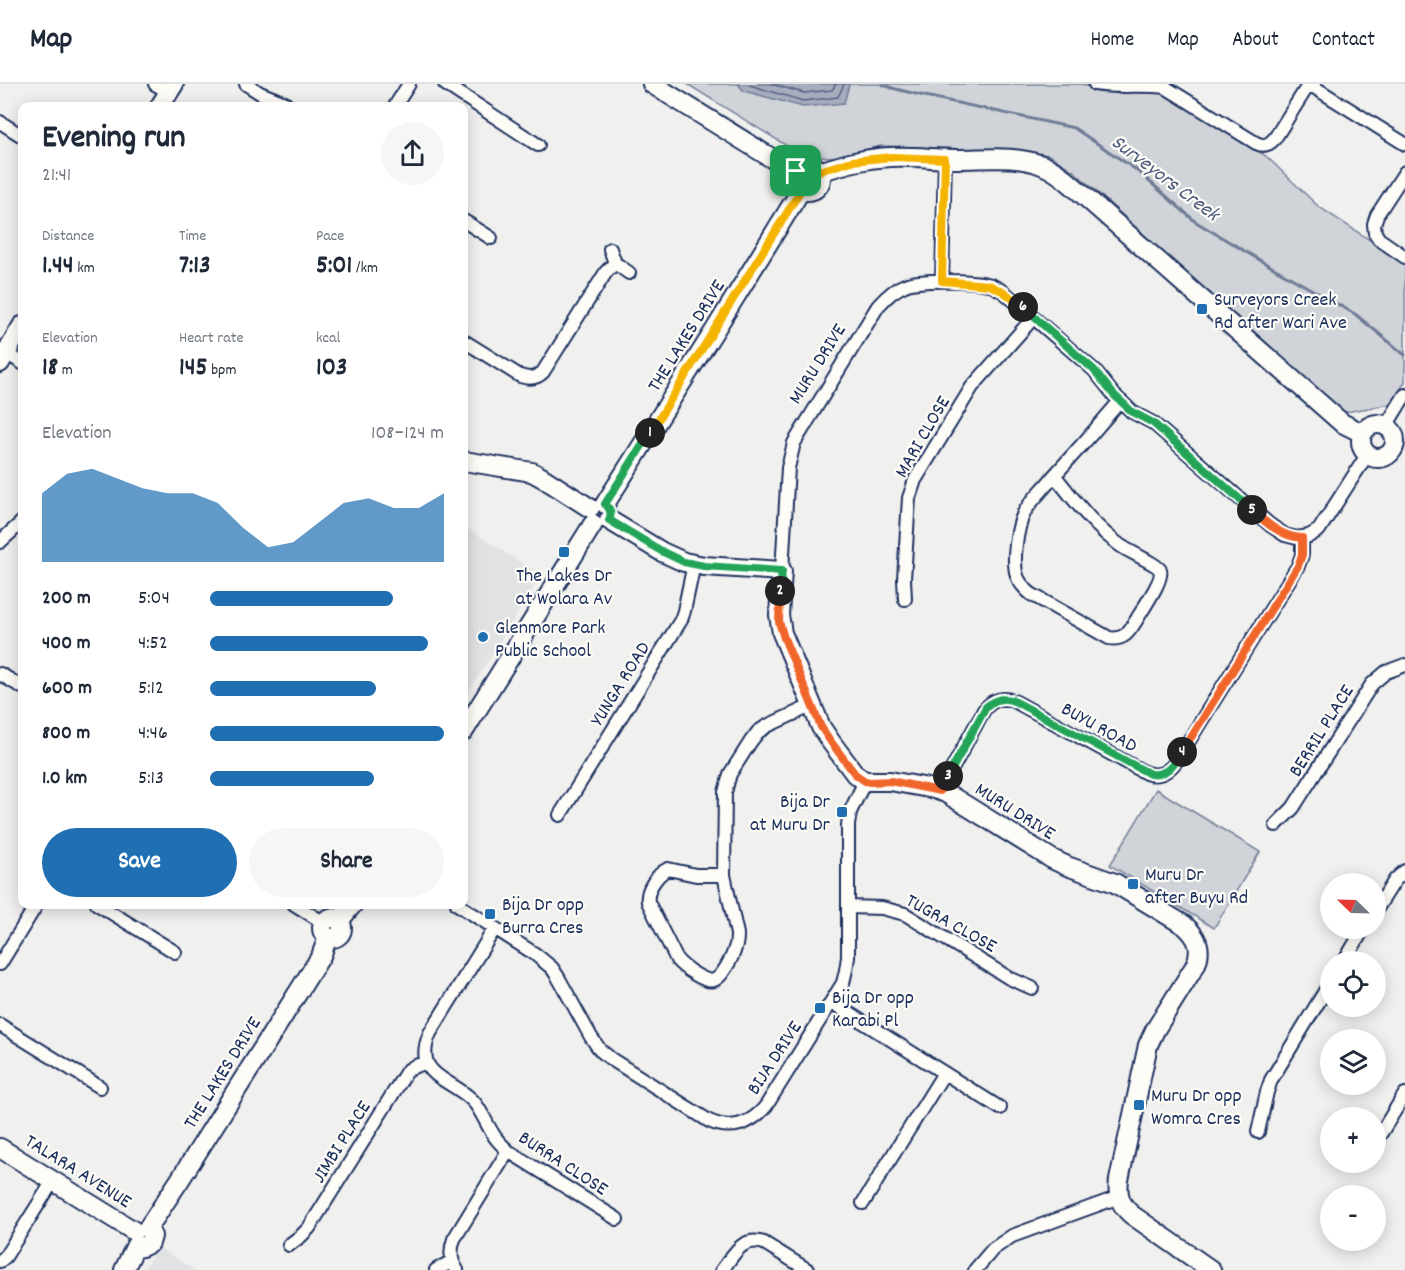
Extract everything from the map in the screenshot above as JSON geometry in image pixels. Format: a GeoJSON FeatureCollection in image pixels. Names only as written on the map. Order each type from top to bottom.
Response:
{"type":"FeatureCollection","features":[{"type":"Feature","properties":{"kind":"street"},"geometry":{"type":"LineString","coordinates":[[246,84],[260,93],[267,102]]}},
{"type":"Feature","properties":{"kind":"street"},"geometry":{"type":"LineString","coordinates":[[398,102],[409,84]]}},
{"type":"Feature","properties":{"kind":"street"},"geometry":{"type":"LineString","coordinates":[[445,84],[538,145]]}},
{"type":"Feature","properties":{"kind":"street"},"geometry":{"type":"LineString","coordinates":[[652,84],[796,171]]}},
{"type":"Feature","properties":{"kind":"street"},"geometry":{"type":"LineString","coordinates":[[1095,84],[1166,85],[1256,143],[1264,145],[1275,138],[1309,84],[1405,144]]}},
{"type":"Feature","properties":{"kind":"street"},"geometry":{"type":"LineString","coordinates":[[0,122],[18,133]]}},
{"type":"Feature","properties":{"kind":"street"},"geometry":{"type":"LineString","coordinates":[[819,171],[852,161],[892,157],[1012,159],[1042,165],[1056,172],[1072,185],[1321,406],[1342,423],[1362,433]]}},
{"type":"Feature","properties":{"kind":"street"},"geometry":{"type":"LineString","coordinates":[[942,281],[945,159]]}},
{"type":"Feature","properties":{"kind":"street"},"geometry":{"type":"LineString","coordinates":[[810,165],[817,168],[821,180],[817,188],[810,191],[801,190],[795,183],[796,171],[802,166],[810,165]]}},
{"type":"Feature","properties":{"kind":"street"},"geometry":{"type":"LineString","coordinates":[[1405,172],[1375,219],[1374,229],[1381,242],[1405,257]]}},
{"type":"Feature","properties":{"kind":"street","name":"THE LAKES DRIVE"},"geometry":{"type":"LineString","coordinates":[[468,724],[801,190]]}},
{"type":"Feature","properties":{"kind":"street"},"geometry":{"type":"LineString","coordinates":[[468,224],[491,238]]}},
{"type":"Feature","properties":{"kind":"street"},"geometry":{"type":"LineString","coordinates":[[610,249],[615,263],[629,273]]}},
{"type":"Feature","properties":{"kind":"street"},"geometry":{"type":"LineString","coordinates":[[468,344],[520,376],[535,377],[543,372],[606,272],[615,263]]}},
{"type":"Feature","properties":{"kind":"street","name":"MURU DRIVE"},"geometry":{"type":"LineString","coordinates":[[1119,1197],[1119,1180],[1148,1045],[1197,962],[1199,952],[1196,937],[1184,926],[1121,886],[1100,876],[1056,862],[950,795],[890,781],[865,781],[855,774],[821,727],[780,626],[788,468],[791,451],[796,437],[883,300],[893,291],[919,282],[978,283],[996,287],[1008,295],[1094,370],[1114,395],[1132,412],[1153,423],[1270,525],[1285,535],[1302,538]]}},
{"type":"Feature","properties":{"kind":"street","name":"MARI CLOSE"},"geometry":{"type":"LineString","coordinates":[[905,599],[909,498],[915,480],[972,387],[1034,317]]}},
{"type":"Feature","properties":{"kind":"street"},"geometry":{"type":"LineString","coordinates":[[18,334],[3,358],[18,362]]}},
{"type":"Feature","properties":{"kind":"street"},"geometry":{"type":"LineString","coordinates":[[1386,426],[1405,395]]}},
{"type":"Feature","properties":{"kind":"street"},"geometry":{"type":"LineString","coordinates":[[1055,476],[1078,505],[1120,546],[1160,569],[1161,575],[1157,584],[1129,631],[1122,638],[1110,638],[1031,594],[1017,576],[1015,564],[1017,533],[1020,522],[1030,505],[1055,476],[1120,401]]}},
{"type":"Feature","properties":{"kind":"street"},"geometry":{"type":"LineString","coordinates":[[1370,425],[1386,426],[1391,429],[1399,450],[1382,458],[1371,457],[1361,445],[1362,433],[1370,425]]}},
{"type":"Feature","properties":{"kind":"street"},"geometry":{"type":"LineString","coordinates":[[1302,538],[1316,532],[1323,525],[1367,454]]}},
{"type":"Feature","properties":{"kind":"street"},"geometry":{"type":"LineString","coordinates":[[468,462],[532,472],[673,558],[694,564],[782,571]]}},
{"type":"Feature","properties":{"kind":"street"},"geometry":{"type":"LineString","coordinates":[[0,542],[18,526]]}},
{"type":"Feature","properties":{"kind":"street","name":"BUYU ROAD"},"geometry":{"type":"LineString","coordinates":[[940,791],[986,707],[994,700],[1001,699],[1016,702],[1146,773],[1156,775],[1166,771],[1175,763],[1298,566],[1302,555],[1302,538]]}},
{"type":"Feature","properties":{"kind":"street","name":"YUNGA ROAD"},"geometry":{"type":"LineString","coordinates":[[560,815],[681,620],[694,564]]}},
{"type":"Feature","properties":{"kind":"street","name":"BERRIL PLACE"},"geometry":{"type":"LineString","coordinates":[[1276,825],[1293,808],[1372,684],[1386,672],[1405,665]]}},
{"type":"Feature","properties":{"kind":"street"},"geometry":{"type":"LineString","coordinates":[[0,674],[18,685]]}},
{"type":"Feature","properties":{"kind":"street"},"geometry":{"type":"LineString","coordinates":[[724,875],[696,875],[668,869],[660,874],[647,895],[648,902],[677,960],[685,968],[711,981],[722,974],[733,955],[737,934],[724,875],[725,792],[730,774],[758,732],[813,705]]}},
{"type":"Feature","properties":{"kind":"street","name":"BIJA DRIVE"},"geometry":{"type":"LineString","coordinates":[[465,909],[535,954],[552,968],[591,1037],[605,1054],[705,1119],[718,1125],[743,1124],[761,1112],[843,983],[848,957],[849,819],[865,781]]}},
{"type":"Feature","properties":{"kind":"street"},"geometry":{"type":"LineString","coordinates":[[1386,894],[1395,880],[1405,871]]}},
{"type":"Feature","properties":{"kind":"street","name":"TUGRA CLOSE"},"geometry":{"type":"LineString","coordinates":[[848,907],[882,908],[905,914],[1009,978],[1032,988]]}},
{"type":"Feature","properties":{"kind":"street"},"geometry":{"type":"LineString","coordinates":[[0,964],[34,909]]}},
{"type":"Feature","properties":{"kind":"street"},"geometry":{"type":"LineString","coordinates":[[105,909],[175,952]]}},
{"type":"Feature","properties":{"kind":"street"},"geometry":{"type":"LineString","coordinates":[[302,909],[330,927]]}},
{"type":"Feature","properties":{"kind":"street","name":"THE LAKES DRIVE"},"geometry":{"type":"LineString","coordinates":[[124,1270],[139,1235],[181,1178],[321,956],[330,927],[348,909]]}},
{"type":"Feature","properties":{"kind":"street"},"geometry":{"type":"LineString","coordinates":[[426,1062],[425,1048],[430,1033],[495,928]]}},
{"type":"Feature","properties":{"kind":"street"},"geometry":{"type":"LineString","coordinates":[[1258,1132],[1271,1080],[1320,999]]}},
{"type":"Feature","properties":{"kind":"street"},"geometry":{"type":"LineString","coordinates":[[831,1002],[1000,1108]]}},
{"type":"Feature","properties":{"kind":"street"},"geometry":{"type":"LineString","coordinates":[[0,1025],[100,1087]]}},
{"type":"Feature","properties":{"kind":"street","name":"BURRA CLOSE"},"geometry":{"type":"LineString","coordinates":[[426,1062],[437,1077],[471,1099],[494,1136],[508,1151],[617,1219]]}},
{"type":"Feature","properties":{"kind":"street","name":"JIMBI PLACE"},"geometry":{"type":"LineString","coordinates":[[289,1245],[309,1228],[407,1071],[426,1062]]}},
{"type":"Feature","properties":{"kind":"street"},"geometry":{"type":"LineString","coordinates":[[863,1203],[944,1073]]}},
{"type":"Feature","properties":{"kind":"street"},"geometry":{"type":"LineString","coordinates":[[1386,1125],[1405,1094]]}},
{"type":"Feature","properties":{"kind":"street","name":"TALARA AVENUE"},"geometry":{"type":"LineString","coordinates":[[0,1148],[139,1235]]}},
{"type":"Feature","properties":{"kind":"street"},"geometry":{"type":"LineString","coordinates":[[436,1270],[447,1264],[455,1266],[452,1249],[456,1235],[508,1151]]}},
{"type":"Feature","properties":{"kind":"street"},"geometry":{"type":"LineString","coordinates":[[0,1261],[5,1257],[53,1181]]}},
{"type":"Feature","properties":{"kind":"street"},"geometry":{"type":"LineString","coordinates":[[975,1270],[993,1249],[1012,1236],[1119,1197],[1132,1215],[1211,1270]]}},
{"type":"Feature","properties":{"kind":"street"},"geometry":{"type":"LineString","coordinates":[[722,1270],[742,1245],[756,1241],[764,1243],[808,1270]]}},
{"type":"Feature","properties":{"kind":"shaded area"},"geometry":{"type":"Polygon","coordinates":[[[687,84],[1081,84],[1092,88],[1163,91],[1266,156],[1319,207],[1405,263],[1405,382],[1391,404],[1340,413],[1074,171],[1049,155],[1022,151],[880,146],[839,157],[803,156],[687,84]]]}},
{"type":"Feature","properties":{"kind":"shaded area","name":"Glenmore Park Public School"},"geometry":{"type":"Polygon","coordinates":[[[468,529],[541,575],[468,693],[468,529]]]}},
{"type":"Feature","properties":{"kind":"shaded area"},"geometry":{"type":"Polygon","coordinates":[[[1156,789],[1260,852],[1214,928],[1110,865],[1156,789]]]}},
{"type":"Feature","properties":{"kind":"shaded area"},"geometry":{"type":"Polygon","coordinates":[[[158,1247],[194,1270],[143,1270],[158,1247]]]}},
{"type":"Feature","properties":{"kind":"water"},"geometry":{"type":"Polygon","coordinates":[[[738,84],[849,85],[844,103],[803,107],[744,91],[738,84]]]}},
{"type":"Feature","properties":{"kind":"waterway","name":"Surveyors Creek"},"geometry":{"type":"LineString","coordinates":[[882,84],[916,94],[1074,128],[1135,169],[1196,222],[1355,314],[1405,355]]}},
{"type":"Feature","properties":{"kind":"place","name":"Surveyors Creek Rd after Wari Ave"},"geometry":{"type":"Point","coordinates":[1202,309]}},
{"type":"Feature","properties":{"kind":"place","name":"The Lakes Dr at Wolara Av"},"geometry":{"type":"Point","coordinates":[564,552]}},
{"type":"Feature","properties":{"kind":"place","name":"Glenmore Park Public School"},"geometry":{"type":"Point","coordinates":[483,637]}},
{"type":"Feature","properties":{"kind":"place","name":"Bija Dr at Muru Dr"},"geometry":{"type":"Point","coordinates":[842,812]}},
{"type":"Feature","properties":{"kind":"place","name":"Muru Dr after Buyu Rd"},"geometry":{"type":"Point","coordinates":[1133,884]}},
{"type":"Feature","properties":{"kind":"place","name":"Bija Dr opp Burra Cres"},"geometry":{"type":"Point","coordinates":[490,914]}},
{"type":"Feature","properties":{"kind":"place","name":"Bija Dr opp Karabi Pl"},"geometry":{"type":"Point","coordinates":[820,1008]}},
{"type":"Feature","properties":{"kind":"place","name":"Muru Dr opp Womra Cres"},"geometry":{"type":"Point","coordinates":[1139,1105]}},
{"type":"Feature","properties":{"kind":"route"},"geometry":{"type":"LineString","coordinates":[[892,157],[945,159],[942,281],[978,283],[996,287],[1004,292],[1094,370],[1114,395],[1132,412],[1153,423],[1270,525],[1285,535],[1302,538],[1302,555],[1298,566],[1175,763],[1166,771],[1156,775],[1146,773],[1016,702],[1001,699],[994,700],[986,707],[940,791],[885,780],[865,781],[855,774],[821,727],[784,638],[779,615],[782,571],[704,566],[684,562],[673,558],[609,520],[611,513],[605,504],[801,190],[795,183],[796,171],[806,165],[814,166],[819,171],[852,161],[892,157]]}}]}
